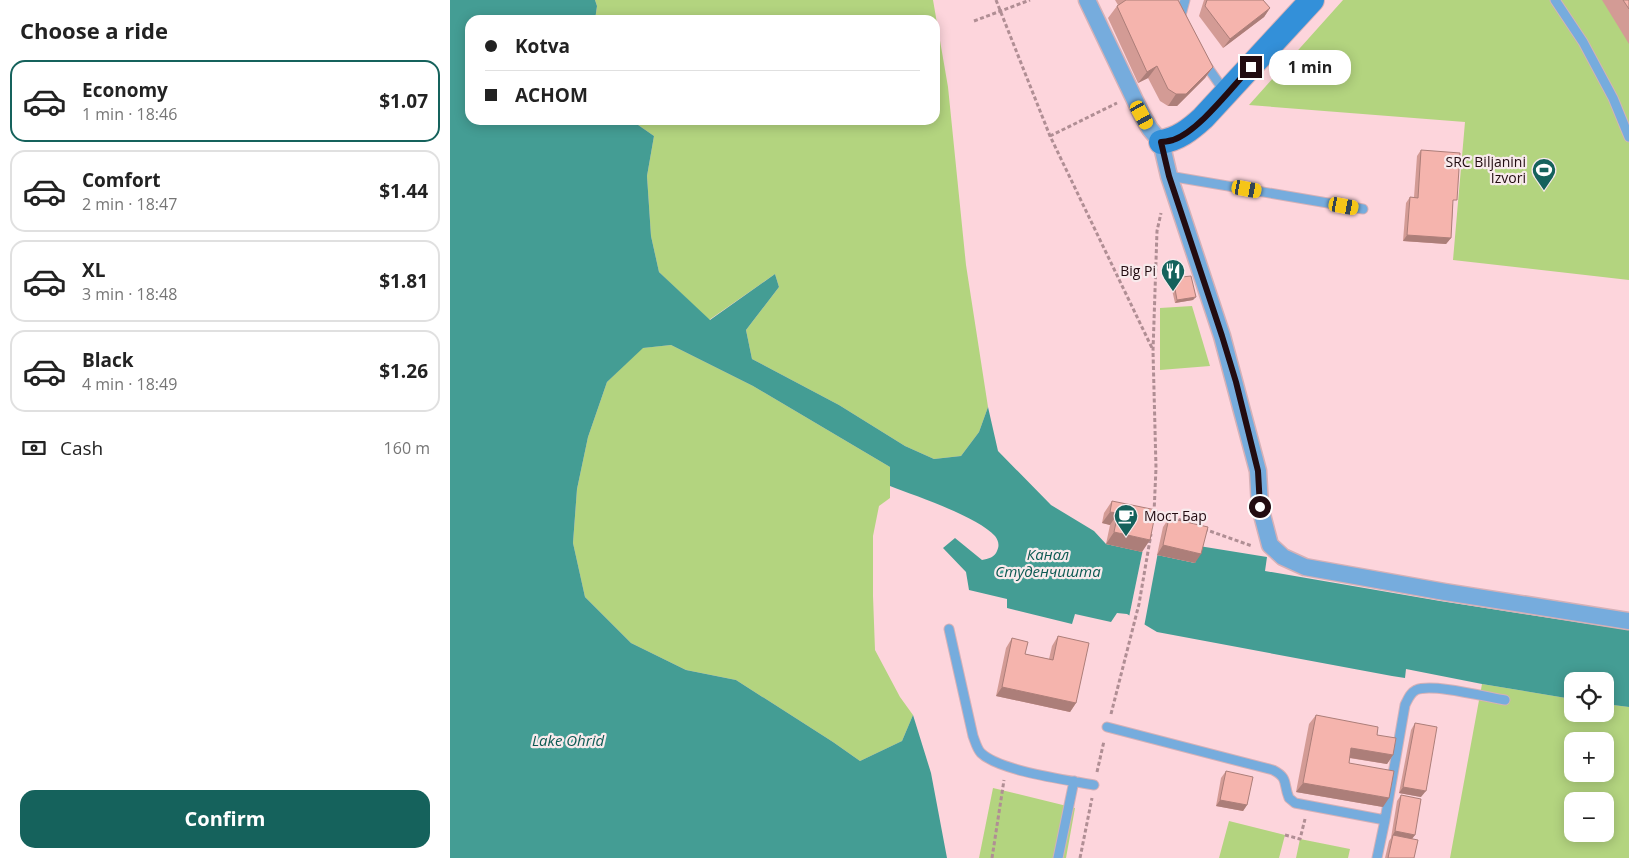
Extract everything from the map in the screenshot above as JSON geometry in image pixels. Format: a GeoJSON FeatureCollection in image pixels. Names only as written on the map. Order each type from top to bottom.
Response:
{"type":"FeatureCollection","features":[{"type":"Feature","properties":{"kind":"street"},"geometry":{"type":"LineString","coordinates":[[1087,0],[1150,130],[1161,142],[1169,176],[1214,309],[1236,382],[1258,471],[1260,507],[1270,545],[1283,557],[1305,567],[1445,592],[1629,621]]}},
{"type":"Feature","properties":{"kind":"street"},"geometry":{"type":"LineString","coordinates":[[1161,142],[1173,140],[1190,130],[1226,94],[1312,0]]}},
{"type":"Feature","properties":{"kind":"lane"},"geometry":{"type":"LineString","coordinates":[[1185,0],[1181,15],[1186,30]]}},
{"type":"Feature","properties":{"kind":"lane"},"geometry":{"type":"LineString","coordinates":[[1555,0],[1583,42],[1613,98],[1629,137]]}},
{"type":"Feature","properties":{"kind":"lane"},"geometry":{"type":"LineString","coordinates":[[1201,57],[1226,94]]}},
{"type":"Feature","properties":{"kind":"lane"},"geometry":{"type":"LineString","coordinates":[[1169,176],[1363,210]]}},
{"type":"Feature","properties":{"kind":"lane"},"geometry":{"type":"LineString","coordinates":[[949,629],[973,736],[980,752],[991,760],[1008,767],[1094,785]]}},
{"type":"Feature","properties":{"kind":"lane"},"geometry":{"type":"LineString","coordinates":[[1377,858],[1405,705],[1411,693],[1416,690],[1436,688],[1505,700]]}},
{"type":"Feature","properties":{"kind":"lane"},"geometry":{"type":"LineString","coordinates":[[1107,727],[1273,770],[1284,778],[1288,798],[1295,803],[1385,820]]}},
{"type":"Feature","properties":{"kind":"lane"},"geometry":{"type":"LineString","coordinates":[[1058,858],[1074,781]]}},
{"type":"Feature","properties":{"kind":"path"},"geometry":{"type":"LineString","coordinates":[[996,0],[1050,136],[1153,351]]}},
{"type":"Feature","properties":{"kind":"path"},"geometry":{"type":"LineString","coordinates":[[974,21],[1030,0]]}},
{"type":"Feature","properties":{"kind":"path"},"geometry":{"type":"LineString","coordinates":[[1050,136],[1132,95]]}},
{"type":"Feature","properties":{"kind":"path"},"geometry":{"type":"LineString","coordinates":[[1153,518],[1156,468],[1153,351],[1157,231],[1161,212]]}},
{"type":"Feature","properties":{"kind":"path"},"geometry":{"type":"LineString","coordinates":[[1154,511],[1191,524]]}},
{"type":"Feature","properties":{"kind":"path"},"geometry":{"type":"LineString","coordinates":[[1200,527],[1283,557]]}},
{"type":"Feature","properties":{"kind":"path"},"geometry":{"type":"LineString","coordinates":[[1080,858],[1107,727],[1139,604],[1151,532]]}},
{"type":"Feature","properties":{"kind":"path"},"geometry":{"type":"LineString","coordinates":[[992,858],[1003,783],[1008,767]]}},
{"type":"Feature","properties":{"kind":"path"},"geometry":{"type":"LineString","coordinates":[[1285,835],[1300,839],[1308,806]]}},
{"type":"Feature","properties":{"kind":"green space"},"geometry":{"type":"Polygon","coordinates":[[[595,0],[933,0],[936,15],[596,15],[597,6],[595,0]]]}},
{"type":"Feature","properties":{"kind":"green space","name":"SRC Biljanini Izvori"},"geometry":{"type":"Polygon","coordinates":[[[1343,0],[1629,0],[1629,280],[1453,260],[1465,122],[1249,105],[1343,0]]]}},
{"type":"Feature","properties":{"kind":"green space"},"geometry":{"type":"Polygon","coordinates":[[[940,41],[948,87],[966,265],[988,407],[979,432],[961,456],[934,459],[905,446],[839,405],[752,359],[746,330],[779,287],[775,274],[709,320],[659,272],[651,236],[647,176],[654,136],[638,125],[940,125],[940,41]]]}},
{"type":"Feature","properties":{"kind":"green space"},"geometry":{"type":"Polygon","coordinates":[[[1192,306],[1210,366],[1160,370],[1160,308],[1192,306]]]}},
{"type":"Feature","properties":{"kind":"green space"},"geometry":{"type":"Polygon","coordinates":[[[671,345],[753,386],[890,467],[890,498],[879,506],[873,536],[875,650],[900,697],[913,715],[902,741],[860,761],[736,680],[686,670],[631,643],[585,597],[573,543],[577,489],[588,437],[607,382],[642,348],[671,345]]]}},
{"type":"Feature","properties":{"kind":"green space"},"geometry":{"type":"Polygon","coordinates":[[[1482,684],[1564,698],[1564,722],[1614,722],[1614,705],[1629,707],[1629,858],[1450,858],[1482,684]]]}},
{"type":"Feature","properties":{"kind":"green space"},"geometry":{"type":"Polygon","coordinates":[[[993,788],[1075,808],[1066,858],[979,858],[993,788]]]}},
{"type":"Feature","properties":{"kind":"green space"},"geometry":{"type":"Polygon","coordinates":[[[1229,821],[1285,835],[1279,858],[1219,858],[1229,821]]]}},
{"type":"Feature","properties":{"kind":"green space"},"geometry":{"type":"Polygon","coordinates":[[[1300,839],[1350,849],[1348,858],[1296,858],[1300,839]]]}},
{"type":"Feature","properties":{"kind":"water","name":"Lake Ohrid"},"geometry":{"type":"Polygon","coordinates":[[[450,0],[595,0],[597,6],[596,15],[465,15],[465,125],[638,125],[654,136],[647,176],[651,236],[659,272],[710,320],[775,274],[779,287],[746,330],[752,359],[839,405],[905,446],[934,459],[961,456],[979,432],[988,407],[998,451],[1051,505],[1094,531],[1106,544],[1195,563],[1199,546],[1267,557],[1265,571],[1440,601],[1629,630],[1629,707],[1614,705],[1614,672],[1564,672],[1564,698],[1406,669],[1405,678],[1392,676],[1157,632],[1127,614],[1117,613],[1111,622],[1075,614],[1072,624],[1007,608],[1007,599],[969,590],[966,572],[943,548],[955,538],[982,560],[991,557],[996,553],[998,543],[995,536],[987,529],[961,514],[890,486],[890,467],[753,386],[671,345],[643,348],[607,382],[588,437],[577,489],[573,543],[585,597],[631,643],[686,670],[736,680],[860,761],[902,741],[913,715],[931,773],[947,858],[450,858],[450,0]]]}},
{"type":"Feature","properties":{"kind":"pier"},"geometry":{"type":"Polygon","coordinates":[[[1143,549],[1158,552],[1144,627],[1129,617],[1143,549]]]}},
{"type":"Feature","properties":{"kind":"building"},"geometry":{"type":"Polygon","coordinates":[[[1126,0],[1178,0],[1213,67],[1186,94],[1176,94],[1168,89],[1157,66],[1147,72],[1117,6],[1126,0]]]}},
{"type":"Feature","properties":{"kind":"building"},"geometry":{"type":"Polygon","coordinates":[[[1207,0],[1263,0],[1270,8],[1230,39],[1205,6],[1207,0]]]}},
{"type":"Feature","properties":{"kind":"building"},"geometry":{"type":"Polygon","coordinates":[[[1623,0],[1629,0],[1629,9],[1623,0]]]}},
{"type":"Feature","properties":{"kind":"building"},"geometry":{"type":"Polygon","coordinates":[[[1421,150],[1460,153],[1457,200],[1453,200],[1451,238],[1407,235],[1410,197],[1418,198],[1421,150]]]}},
{"type":"Feature","properties":{"kind":"building"},"geometry":{"type":"Polygon","coordinates":[[[1191,276],[1196,297],[1177,300],[1173,278],[1191,276]]]}},
{"type":"Feature","properties":{"kind":"building"},"geometry":{"type":"Polygon","coordinates":[[[1112,501],[1156,510],[1150,540],[1114,532],[1118,513],[1110,512],[1112,501]]]}},
{"type":"Feature","properties":{"kind":"building"},"geometry":{"type":"Polygon","coordinates":[[[1169,518],[1208,527],[1201,554],[1163,545],[1169,518]]]}},
{"type":"Feature","properties":{"kind":"building"},"geometry":{"type":"Polygon","coordinates":[[[1058,636],[1089,643],[1076,703],[1002,687],[1012,638],[1028,642],[1025,654],[1053,660],[1058,636]]]}},
{"type":"Feature","properties":{"kind":"building"},"geometry":{"type":"Polygon","coordinates":[[[1316,715],[1378,727],[1377,735],[1396,738],[1393,755],[1351,748],[1349,763],[1394,771],[1389,798],[1303,783],[1316,715]]]}},
{"type":"Feature","properties":{"kind":"building"},"geometry":{"type":"Polygon","coordinates":[[[1415,723],[1437,727],[1426,791],[1403,787],[1415,723]]]}},
{"type":"Feature","properties":{"kind":"building"},"geometry":{"type":"Polygon","coordinates":[[[1226,771],[1253,777],[1247,805],[1220,800],[1226,771]]]}},
{"type":"Feature","properties":{"kind":"building"},"geometry":{"type":"Polygon","coordinates":[[[1401,795],[1421,799],[1415,835],[1395,831],[1401,795]]]}},
{"type":"Feature","properties":{"kind":"building"},"geometry":{"type":"Polygon","coordinates":[[[1393,835],[1418,840],[1414,858],[1388,858],[1393,835]]]}},
{"type":"Feature","properties":{"kind":"place","name":"SRC Biljanini Izvori"},"geometry":{"type":"Point","coordinates":[1544,191]}},
{"type":"Feature","properties":{"kind":"place","name":"Big Pi"},"geometry":{"type":"Point","coordinates":[1173,292]}},
{"type":"Feature","properties":{"kind":"place","name":"Мост Бар"},"geometry":{"type":"Point","coordinates":[1126,537]}},
{"type":"Feature","properties":{"kind":"route"},"geometry":{"type":"LineString","coordinates":[[1251,67],[1190,130],[1173,140],[1161,142],[1169,176],[1236,382],[1258,471],[1260,507]]}},
{"type":"Feature","properties":{"kind":"water label","name":"Канал Студенчишта"},"geometry":{"type":"Point","coordinates":[1048,564]}}]}
